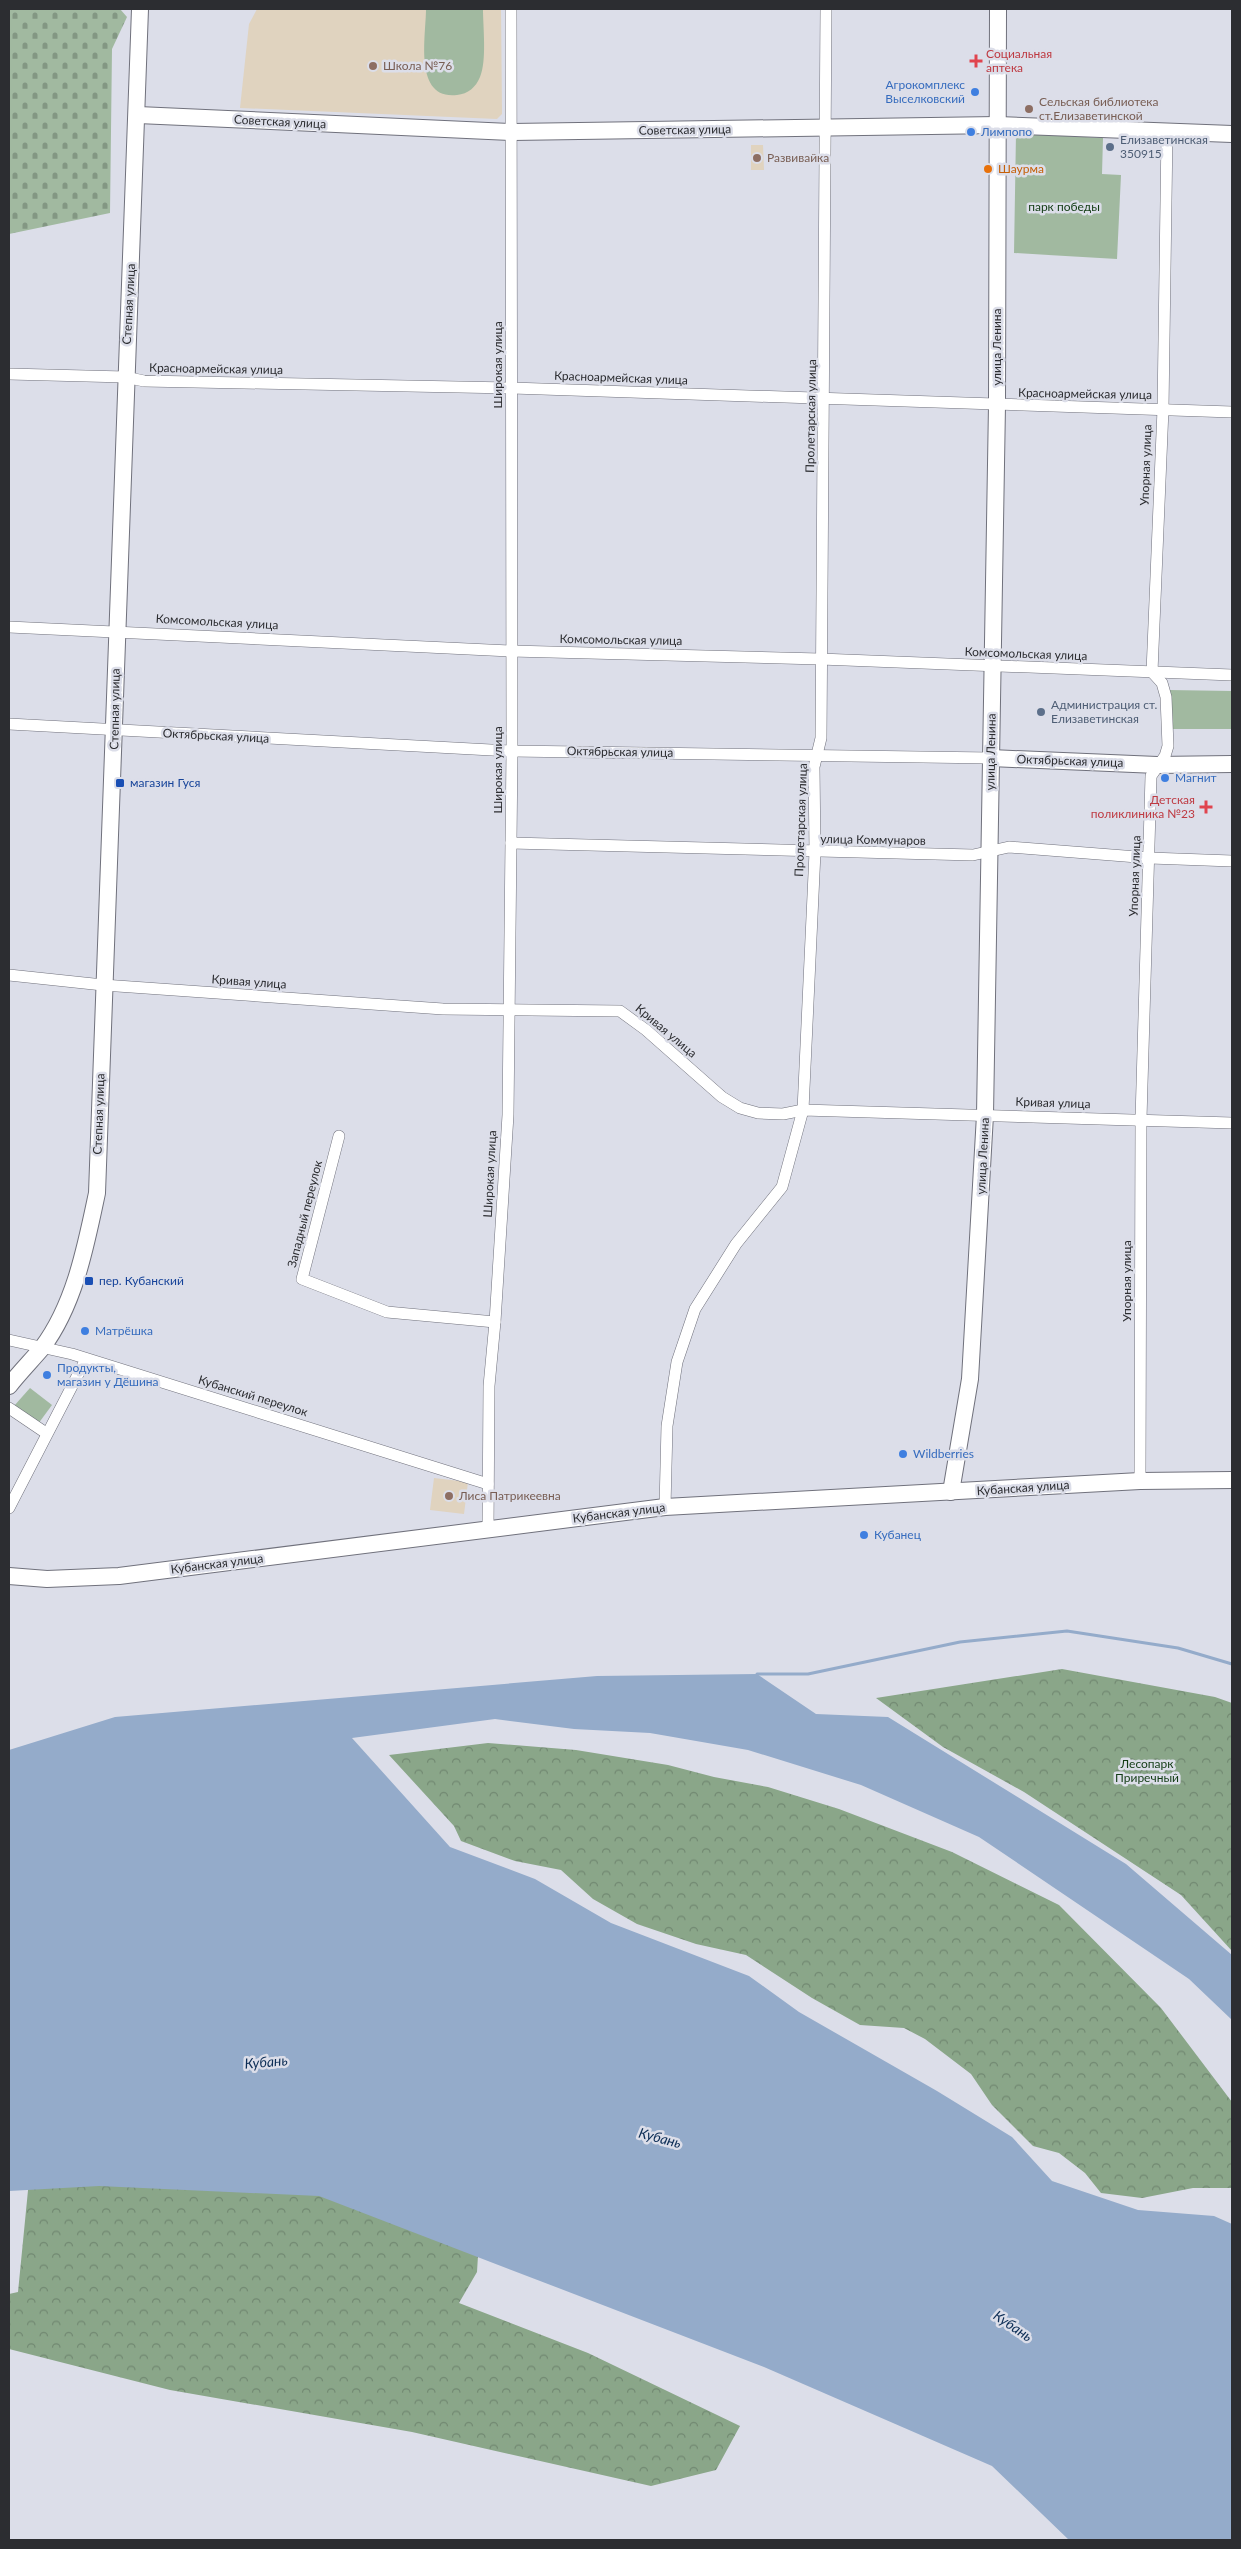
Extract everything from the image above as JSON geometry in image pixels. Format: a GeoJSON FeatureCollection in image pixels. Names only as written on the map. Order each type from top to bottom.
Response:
{"type":"FeatureCollection","features":[{"type":"Feature","properties":{"kind":"street","name":"Степная улица"},"geometry":{"type":"LineString","coordinates":[[9,1386],[42,1348],[67,1302],[86,1249],[97,1192],[103,985],[115,730],[116,631],[125,377],[138,115],[140,9]]}},
{"type":"Feature","properties":{"kind":"street","name":"Широкая улица"},"geometry":{"type":"LineString","coordinates":[[488,1530],[489,1386],[495,1322],[508,1115],[512,750],[511,9]]}},
{"type":"Feature","properties":{"kind":"street","name":"Пролетарская улица"},"geometry":{"type":"LineString","coordinates":[[665,1507],[668,1426],[677,1362],[695,1309],[736,1244],[782,1187],[803,1110],[815,852],[814,767],[821,738],[820,658],[825,398],[826,9]]}},
{"type":"Feature","properties":{"kind":"street","name":"улица Ленина"},"geometry":{"type":"LineString","coordinates":[[951,1492],[970,1379],[985,1115],[997,405],[998,9]]}},
{"type":"Feature","properties":{"kind":"street","name":"Советская улица"},"geometry":{"type":"LineString","coordinates":[[138,115],[512,132],[826,129],[998,125],[1232,134]]}},
{"type":"Feature","properties":{"kind":"street","name":"Упорная улица"},"geometry":{"type":"LineString","coordinates":[[1140,1481],[1141,1119],[1151,776],[1165,756],[1168,746],[1166,697],[1162,683],[1152,672],[1162,409],[1167,132]]}},
{"type":"Feature","properties":{"kind":"street","name":"Красноармейская улица"},"geometry":{"type":"LineString","coordinates":[[9,374],[125,377],[144,381],[512,388],[1232,412]]}},
{"type":"Feature","properties":{"kind":"street","name":"Комсомольская улица"},"geometry":{"type":"LineString","coordinates":[[9,627],[511,651],[820,658],[1232,675]]}},
{"type":"Feature","properties":{"kind":"street","name":"Октябрьская улица"},"geometry":{"type":"LineString","coordinates":[[9,724],[512,750],[991,758],[1157,765],[1232,764]]}},
{"type":"Feature","properties":{"kind":"street","name":"улица Коммунаров"},"geometry":{"type":"LineString","coordinates":[[511,843],[973,855],[1009,846],[1150,858],[1232,861]]}},
{"type":"Feature","properties":{"kind":"street","name":"Кривая улица"},"geometry":{"type":"LineString","coordinates":[[9,975],[103,985],[443,1009],[620,1011],[646,1030],[722,1097],[740,1108],[766,1113],[803,1110],[1232,1123]]}},
{"type":"Feature","properties":{"kind":"street","name":"Западный переулок"},"geometry":{"type":"LineString","coordinates":[[339,1136],[302,1279],[387,1312],[495,1322]]}},
{"type":"Feature","properties":{"kind":"street","name":"Кубанский переулок"},"geometry":{"type":"LineString","coordinates":[[9,1340],[86,1359],[488,1484]]}},
{"type":"Feature","properties":{"kind":"street"},"geometry":{"type":"LineString","coordinates":[[9,1508],[46,1433],[86,1359]]}},
{"type":"Feature","properties":{"kind":"street"},"geometry":{"type":"LineString","coordinates":[[9,1408],[46,1433]]}},
{"type":"Feature","properties":{"kind":"street","name":"Кубанская улица"},"geometry":{"type":"LineString","coordinates":[[9,1576],[47,1579],[119,1576],[665,1507],[1140,1481],[1232,1480]]}},
{"type":"Feature","properties":{"kind":"shaded area","name":"Школа №76"},"geometry":{"type":"Polygon","coordinates":[[[257,9],[501,9],[502,114],[497,119],[240,108],[249,24],[257,9]]]}},
{"type":"Feature","properties":{"kind":"shaded area","name":"Развивайка"},"geometry":{"type":"Polygon","coordinates":[[[751,145],[763,145],[764,170],[751,170],[751,145]]]}},
{"type":"Feature","properties":{"kind":"shaded area","name":"Лиса Патрикеевна"},"geometry":{"type":"Polygon","coordinates":[[[434,1478],[468,1482],[464,1514],[430,1510],[434,1478]]]}},
{"type":"Feature","properties":{"kind":"green space"},"geometry":{"type":"Polygon","coordinates":[[[9,9],[120,9],[127,17],[112,49],[110,213],[9,234],[9,9]]]}},
{"type":"Feature","properties":{"kind":"green space"},"geometry":{"type":"Polygon","coordinates":[[[426,9],[483,9],[484,53],[482,70],[476,84],[465,93],[457,95],[443,94],[434,87],[428,77],[424,49],[426,9]]]}},
{"type":"Feature","properties":{"kind":"green space","name":"парк победы"},"geometry":{"type":"Polygon","coordinates":[[[1016,133],[1103,138],[1102,174],[1121,175],[1117,259],[1014,253],[1016,133]]]}},
{"type":"Feature","properties":{"kind":"green space"},"geometry":{"type":"Polygon","coordinates":[[[1168,690],[1232,691],[1232,729],[1168,729],[1168,690]]]}},
{"type":"Feature","properties":{"kind":"green space"},"geometry":{"type":"Polygon","coordinates":[[[30,1388],[52,1405],[38,1424],[14,1406],[30,1388]]]}},
{"type":"Feature","properties":{"kind":"green space","name":"Лесопарк Приречный"},"geometry":{"type":"Polygon","coordinates":[[[1062,1669],[1215,1697],[1232,1703],[1232,1951],[1181,1895],[1024,1792],[943,1747],[876,1698],[1062,1669]]]}},
{"type":"Feature","properties":{"kind":"green space"},"geometry":{"type":"Polygon","coordinates":[[[488,1743],[576,1750],[668,1765],[714,1777],[768,1787],[839,1809],[952,1852],[1059,1905],[1161,2008],[1232,2102],[1232,2188],[1193,2188],[1142,2198],[1101,2193],[1085,2173],[1059,2153],[1033,2146],[992,2105],[971,2074],[925,2039],[904,2028],[860,2025],[812,1998],[746,1955],[696,1944],[637,1924],[593,1899],[561,1870],[515,1861],[461,1841],[454,1826],[389,1755],[488,1743]]]}},
{"type":"Feature","properties":{"kind":"green space"},"geometry":{"type":"Polygon","coordinates":[[[30,2170],[309,2181],[479,2239],[477,2272],[459,2303],[588,2353],[740,2426],[716,2470],[651,2486],[412,2432],[170,2390],[9,2349],[9,2294],[18,2292],[30,2170]]]}},
{"type":"Feature","properties":{"kind":"water","name":"Кубань"},"geometry":{"type":"Polygon","coordinates":[[[757,1674],[816,1714],[888,1717],[1126,1864],[1232,1955],[1232,2020],[1189,1979],[979,1837],[861,1785],[748,1750],[650,1733],[574,1729],[495,1719],[352,1738],[450,1847],[535,1879],[611,1923],[749,1976],[799,2012],[937,2091],[1012,2137],[1052,2181],[1138,2210],[1214,2216],[1232,2224],[1232,2540],[1069,2540],[992,2466],[764,2367],[319,2196],[99,2186],[9,2191],[9,1750],[115,1717],[597,1676],[757,1674]]]}},
{"type":"Feature","properties":{"kind":"waterway"},"geometry":{"type":"LineString","coordinates":[[757,1674],[808,1674],[960,1642],[1067,1631],[1178,1648],[1232,1664]]}},
{"type":"Feature","properties":{"kind":"place","name":"Социальная аптека"},"geometry":{"type":"Point","coordinates":[976,61]}},
{"type":"Feature","properties":{"kind":"place","name":"Школа №76"},"geometry":{"type":"Point","coordinates":[373,66]}},
{"type":"Feature","properties":{"kind":"place","name":"Агрокомплекс Выселковский"},"geometry":{"type":"Point","coordinates":[975,92]}},
{"type":"Feature","properties":{"kind":"place","name":"Сельская библиотека ст.Елизаветинской"},"geometry":{"type":"Point","coordinates":[1029,109]}},
{"type":"Feature","properties":{"kind":"place","name":"Лимпопо"},"geometry":{"type":"Point","coordinates":[971,132]}},
{"type":"Feature","properties":{"kind":"place","name":"Елизаветинская 350915"},"geometry":{"type":"Point","coordinates":[1110,147]}},
{"type":"Feature","properties":{"kind":"place","name":"Развивайка"},"geometry":{"type":"Point","coordinates":[757,158]}},
{"type":"Feature","properties":{"kind":"place","name":"Шаурма"},"geometry":{"type":"Point","coordinates":[988,169]}},
{"type":"Feature","properties":{"kind":"place","name":"Администрация ст. Елизаветинская"},"geometry":{"type":"Point","coordinates":[1041,712]}},
{"type":"Feature","properties":{"kind":"place","name":"Магнит"},"geometry":{"type":"Point","coordinates":[1165,778]}},
{"type":"Feature","properties":{"kind":"place","name":"магазин Гуся"},"geometry":{"type":"Point","coordinates":[120,783]}},
{"type":"Feature","properties":{"kind":"place","name":"Детская поликлиника №23"},"geometry":{"type":"Point","coordinates":[1206,807]}},
{"type":"Feature","properties":{"kind":"place","name":"пер. Кубанский"},"geometry":{"type":"Point","coordinates":[89,1281]}},
{"type":"Feature","properties":{"kind":"place","name":"Матрёшка"},"geometry":{"type":"Point","coordinates":[85,1331]}},
{"type":"Feature","properties":{"kind":"place","name":"Продукты, магазин у Дёшина"},"geometry":{"type":"Point","coordinates":[47,1375]}},
{"type":"Feature","properties":{"kind":"place","name":"Wildberries"},"geometry":{"type":"Point","coordinates":[903,1454]}},
{"type":"Feature","properties":{"kind":"place","name":"Лиса Патрикеевна"},"geometry":{"type":"Point","coordinates":[449,1496]}},
{"type":"Feature","properties":{"kind":"place","name":"Кубанец"},"geometry":{"type":"Point","coordinates":[864,1535]}}]}
